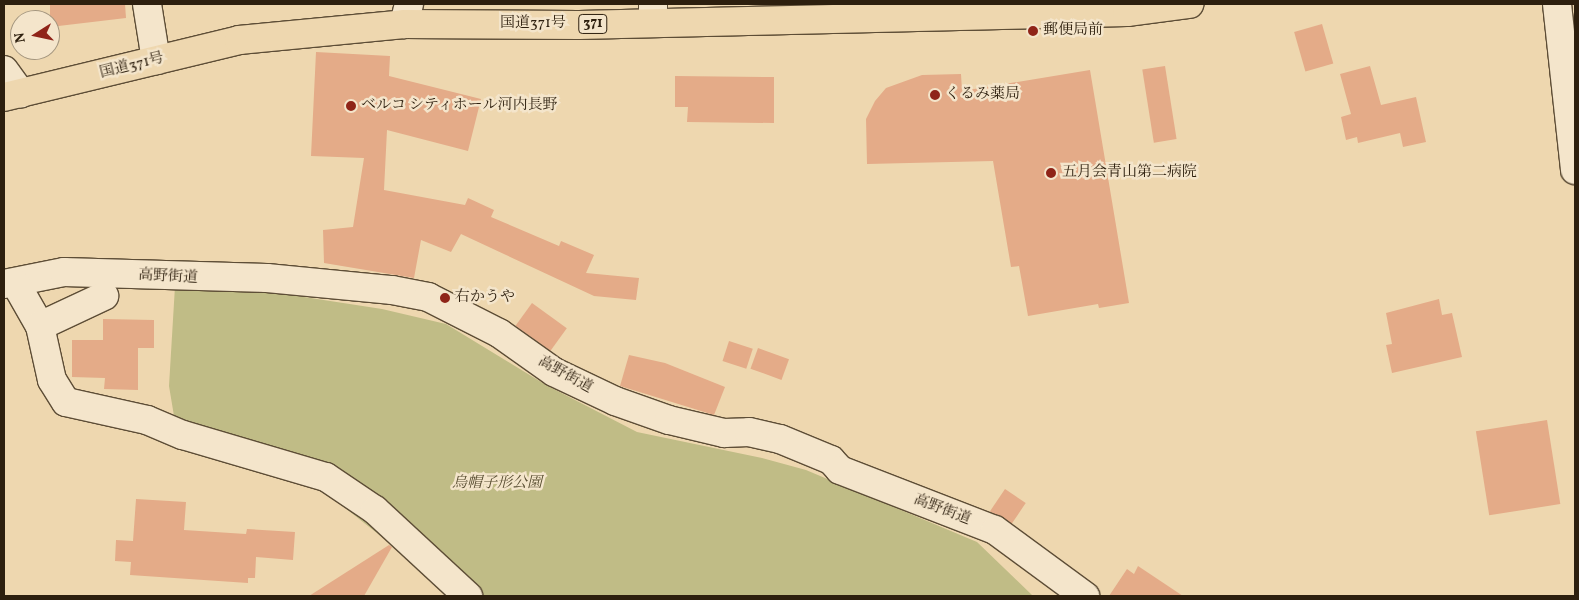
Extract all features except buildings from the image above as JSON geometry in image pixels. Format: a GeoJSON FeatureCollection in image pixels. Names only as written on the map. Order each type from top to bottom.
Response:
{"type":"FeatureCollection","features":[{"type":"Feature","properties":{"kind":"highway","name":"国道371号"},"geometry":{"type":"LineString","coordinates":[[12,95],[239,40],[406,14],[1126,12],[1189,4]]}},
{"type":"Feature","properties":{"kind":"street"},"geometry":{"type":"LineString","coordinates":[[146,4],[156,60]]}},
{"type":"Feature","properties":{"kind":"street"},"geometry":{"type":"LineString","coordinates":[[1557,4],[1575,154]]}},
{"type":"Feature","properties":{"kind":"street"},"geometry":{"type":"LineString","coordinates":[[4,70],[12,95]]}},
{"type":"Feature","properties":{"kind":"street","name":"高野街道"},"geometry":{"type":"LineString","coordinates":[[10,284],[64,272],[267,278],[392,290],[428,297],[499,333],[554,372],[615,401],[669,420],[724,433],[748,432],[780,438],[831,460],[840,470],[995,530],[1085,596]]}},
{"type":"Feature","properties":{"kind":"street"},"geometry":{"type":"LineString","coordinates":[[10,284],[40,326],[52,380],[66,402],[147,420],[183,435],[326,477],[374,510],[468,596]]}},
{"type":"Feature","properties":{"kind":"street"},"geometry":{"type":"LineString","coordinates":[[40,326],[104,296]]}},
{"type":"Feature","properties":{"kind":"green space","name":"烏帽子形公園"},"geometry":{"type":"Polygon","coordinates":[[[175,286],[252,289],[382,309],[446,324],[546,385],[637,432],[762,458],[806,470],[977,542],[1033,596],[468,596],[425,571],[335,500],[317,473],[242,450],[174,416],[169,386],[175,286]]]}},
{"type":"Feature","properties":{"kind":"place","name":"郵便局前"},"geometry":{"type":"Point","coordinates":[1033,31]}},
{"type":"Feature","properties":{"kind":"place","name":"くるみ薬局"},"geometry":{"type":"Point","coordinates":[935,95]}},
{"type":"Feature","properties":{"kind":"place","name":"ベルコ シティホール河内長野"},"geometry":{"type":"Point","coordinates":[351,106]}},
{"type":"Feature","properties":{"kind":"place","name":"五月会青山第二病院"},"geometry":{"type":"Point","coordinates":[1051,173]}},
{"type":"Feature","properties":{"kind":"place","name":"右かうや"},"geometry":{"type":"Point","coordinates":[445,298]}}]}
